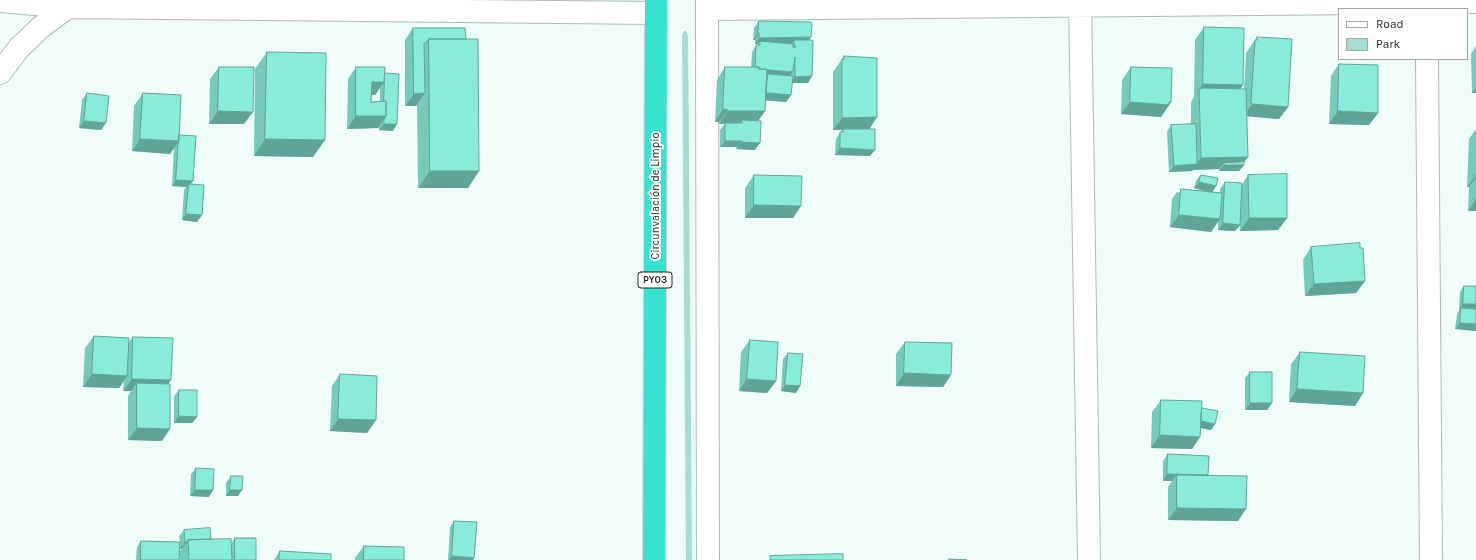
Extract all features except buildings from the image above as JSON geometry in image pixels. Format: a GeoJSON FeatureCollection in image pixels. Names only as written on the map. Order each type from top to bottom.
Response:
{"type":"FeatureCollection","features":[{"type":"Feature","properties":{"kind":"highway","name":"Circunvalación de Limpio"},"geometry":{"type":"LineString","coordinates":[[654,560],[656,6]]}},
{"type":"Feature","properties":{"kind":"street"},"geometry":{"type":"LineString","coordinates":[[0,1],[68,7],[656,6]]}},
{"type":"Feature","properties":{"kind":"street"},"geometry":{"type":"LineString","coordinates":[[708,560],[707,5],[1080,3],[1427,4],[1476,2]]}},
{"type":"Feature","properties":{"kind":"street"},"geometry":{"type":"LineString","coordinates":[[1080,3],[1089,560]]}},
{"type":"Feature","properties":{"kind":"street"},"geometry":{"type":"LineString","coordinates":[[0,73],[19,48],[41,27],[68,7]]}},
{"type":"Feature","properties":{"kind":"street"},"geometry":{"type":"LineString","coordinates":[[1427,60],[1431,560]]}},
{"type":"Feature","properties":{"kind":"green space"},"geometry":{"type":"Polygon","coordinates":[[[684,31],[686,31],[688,36],[692,560],[686,560],[682,35],[684,31]]]}}]}
